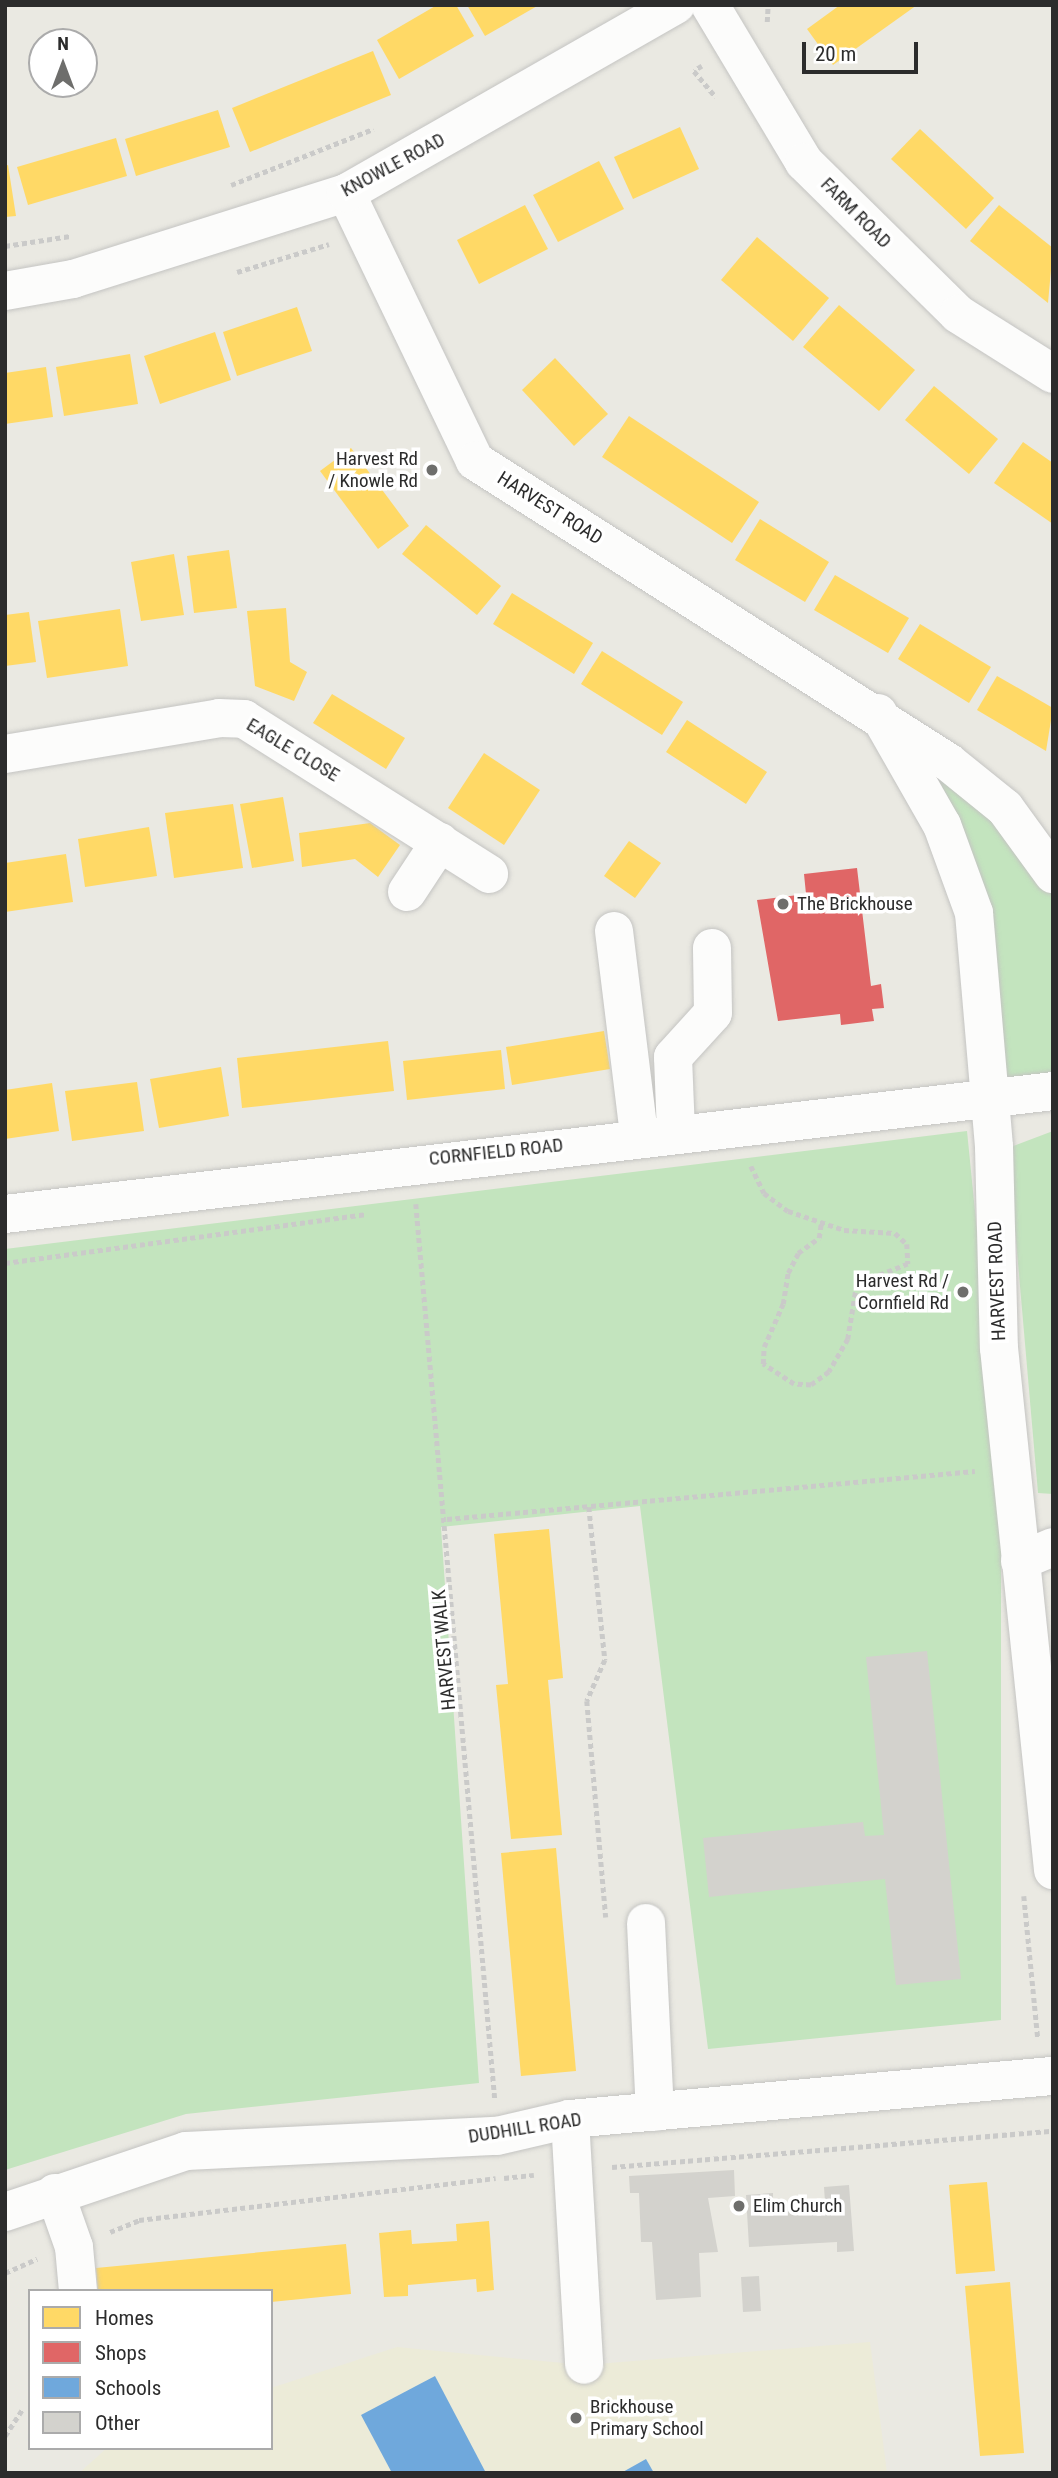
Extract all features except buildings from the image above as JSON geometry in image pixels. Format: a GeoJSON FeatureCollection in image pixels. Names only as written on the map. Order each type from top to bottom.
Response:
{"type":"FeatureCollection","features":[{"type":"Feature","properties":{"kind":"street","name":"KNOWLE ROAD"},"geometry":{"type":"LineString","coordinates":[[5,291],[73,279],[346,192],[676,5]]}},
{"type":"Feature","properties":{"kind":"street","name":"FARM ROAD"},"geometry":{"type":"LineString","coordinates":[[710,5],[804,162],[958,314],[1053,374]]}},
{"type":"Feature","properties":{"kind":"street","name":"HARVEST ROAD"},"geometry":{"type":"LineString","coordinates":[[346,192],[475,461],[878,713],[1005,808],[1053,874]]}},
{"type":"Feature","properties":{"kind":"street","name":"HARVEST ROAD"},"geometry":{"type":"LineString","coordinates":[[878,713],[961,867],[974,913],[988,1099],[999,1348],[1036,1554],[1053,1870]]}},
{"type":"Feature","properties":{"kind":"street","name":"EAGLE CLOSE"},"geometry":{"type":"LineString","coordinates":[[5,754],[219,718],[244,719],[489,874]]}},
{"type":"Feature","properties":{"kind":"street"},"geometry":{"type":"LineString","coordinates":[[407,892],[440,842]]}},
{"type":"Feature","properties":{"kind":"street"},"geometry":{"type":"LineString","coordinates":[[614,931],[658,1134]]}},
{"type":"Feature","properties":{"kind":"street"},"geometry":{"type":"LineString","coordinates":[[658,1134],[673,1057],[713,1013],[712,948]]}},
{"type":"Feature","properties":{"kind":"street","name":"CORNFIELD ROAD"},"geometry":{"type":"LineString","coordinates":[[5,1214],[412,1162],[1053,1091]]}},
{"type":"Feature","properties":{"kind":"street"},"geometry":{"type":"LineString","coordinates":[[646,1923],[655,2112]]}},
{"type":"Feature","properties":{"kind":"street","name":"DUDHILL ROAD"},"geometry":{"type":"LineString","coordinates":[[5,2212],[186,2151],[497,2136],[570,2119],[1053,2076]]}},
{"type":"Feature","properties":{"kind":"street"},"geometry":{"type":"LineString","coordinates":[[570,2119],[584,2365]]}},
{"type":"Feature","properties":{"kind":"street"},"geometry":{"type":"LineString","coordinates":[[55,2193],[74,2247],[79,2289]]}},
{"type":"Feature","properties":{"kind":"path"},"geometry":{"type":"LineString","coordinates":[[223,188],[377,128]]}},
{"type":"Feature","properties":{"kind":"path"},"geometry":{"type":"LineString","coordinates":[[5,246],[83,234]]}},
{"type":"Feature","properties":{"kind":"path","name":"HARVEST WALK"},"geometry":{"type":"LineString","coordinates":[[412,1162],[447,1519],[497,2136]]}},
{"type":"Feature","properties":{"kind":"path"},"geometry":{"type":"LineString","coordinates":[[751,1166],[764,1193],[821,1224],[895,1233],[907,1244],[908,1264],[857,1284],[848,1339],[830,1372],[811,1385],[794,1384],[763,1364],[764,1347],[783,1304],[788,1272],[798,1253],[819,1238],[821,1224]]}},
{"type":"Feature","properties":{"kind":"path"},"geometry":{"type":"LineString","coordinates":[[447,1519],[983,1471]]}},
{"type":"Feature","properties":{"kind":"path"},"geometry":{"type":"LineString","coordinates":[[589,1507],[605,1660],[587,1700],[607,1930],[646,1923]]}},
{"type":"Feature","properties":{"kind":"path"},"geometry":{"type":"LineString","coordinates":[[5,2273],[139,2220],[573,2171],[1053,2131]]}},
{"type":"Feature","properties":{"kind":"path"},"geometry":{"type":"LineString","coordinates":[[5,2435],[22,2410]]}},
{"type":"Feature","properties":{"kind":"shaded area","name":"Brickhouse Primary School"},"geometry":{"type":"Polygon","coordinates":[[[870,2342],[887,2473],[79,2473],[105,2450],[273,2450],[273,2387],[397,2347],[584,2365],[870,2342]]]}},
{"type":"Feature","properties":{"kind":"green space"},"geometry":{"type":"Polygon","coordinates":[[[922,759],[953,778],[1053,890],[1053,1078],[1000,1083],[922,759]]]}},
{"type":"Feature","properties":{"kind":"green space"},"geometry":{"type":"Polygon","coordinates":[[[967,1131],[1001,1471],[1001,2020],[708,2049],[640,1506],[441,1527],[479,2083],[186,2114],[5,2170],[5,1249],[967,1131]]]}},
{"type":"Feature","properties":{"kind":"green space"},"geometry":{"type":"Polygon","coordinates":[[[1053,1131],[1053,1494],[1038,1493],[1008,1148],[1053,1131]]]}},
{"type":"Feature","properties":{"kind":"place","name":"Harvest Rd / Knowle Rd"},"geometry":{"type":"Point","coordinates":[432,470]}},
{"type":"Feature","properties":{"kind":"place","name":"The Brickhouse"},"geometry":{"type":"Point","coordinates":[783,904]}},
{"type":"Feature","properties":{"kind":"place","name":"Harvest Rd / Cornfield Rd"},"geometry":{"type":"Point","coordinates":[963,1292]}},
{"type":"Feature","properties":{"kind":"place","name":"Elim Church"},"geometry":{"type":"Point","coordinates":[739,2206]}},
{"type":"Feature","properties":{"kind":"place","name":"Brickhouse Primary School"},"geometry":{"type":"Point","coordinates":[576,2418]}}]}
